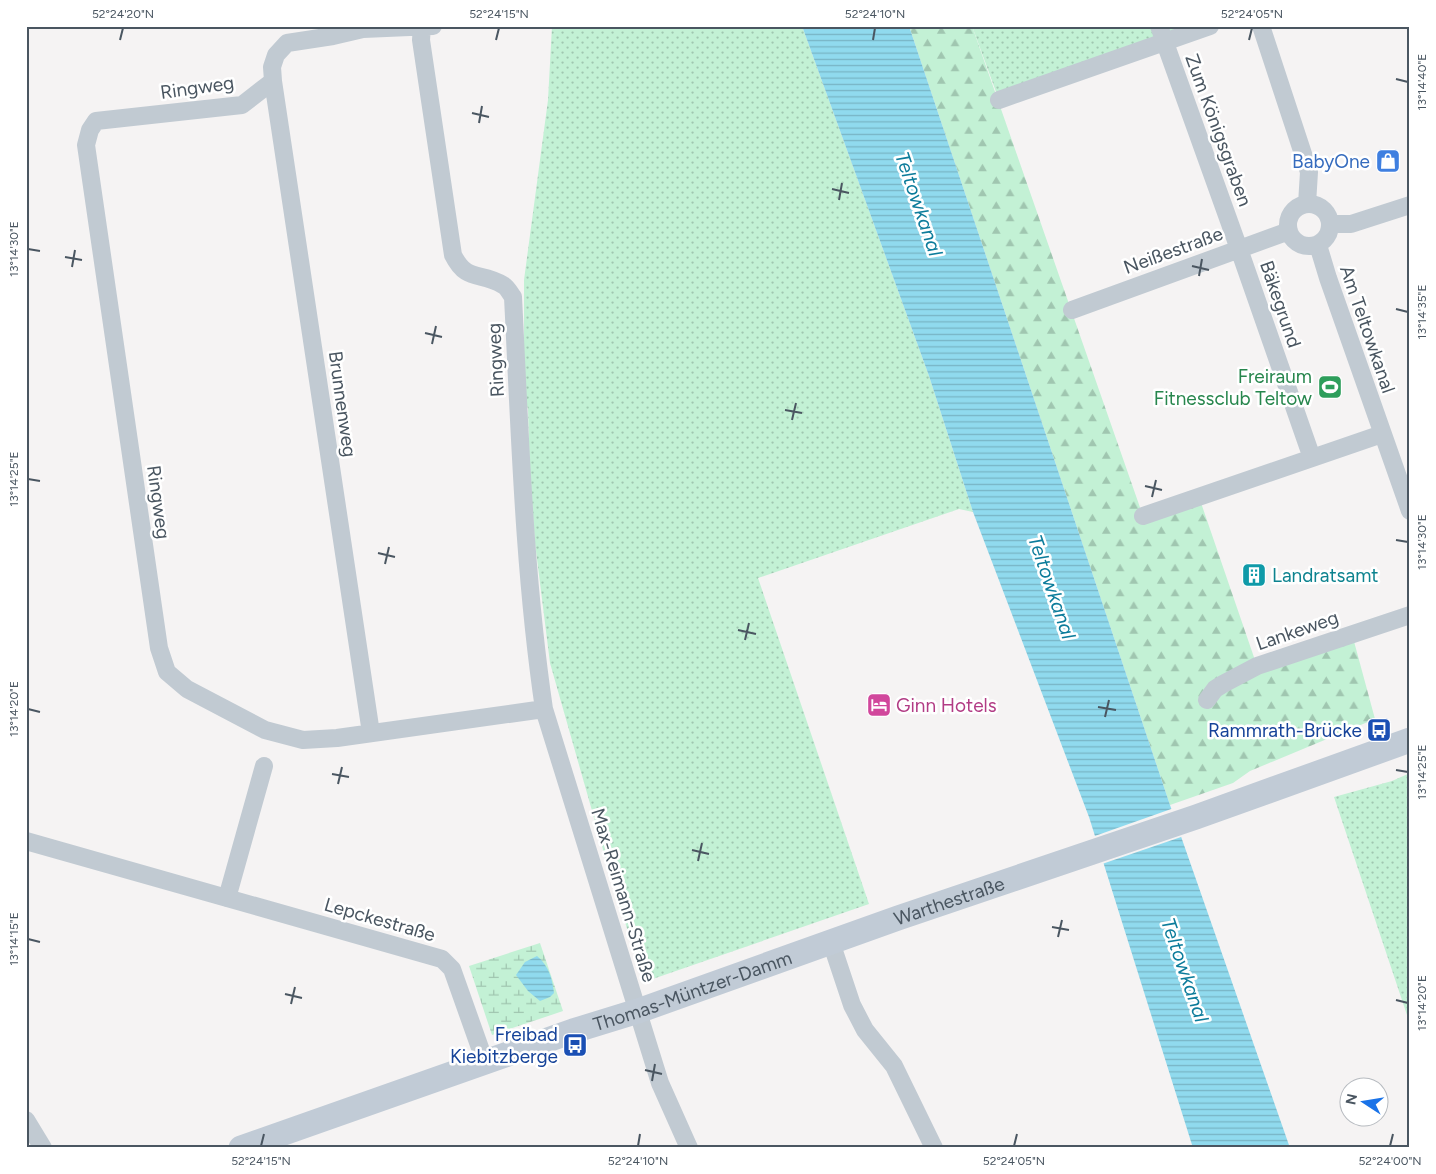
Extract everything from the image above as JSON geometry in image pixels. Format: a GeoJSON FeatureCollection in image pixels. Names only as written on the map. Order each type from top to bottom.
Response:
{"type":"FeatureCollection","features":[{"type":"Feature","properties":{"kind":"street"},"geometry":{"type":"LineString","coordinates":[[999,100],[1162,34],[1210,26]]}},
{"type":"Feature","properties":{"kind":"street"},"geometry":{"type":"LineString","coordinates":[[1261,26],[1309,172],[1307,204]]}},
{"type":"Feature","properties":{"kind":"street","name":"Ringweg"},"geometry":{"type":"LineString","coordinates":[[426,27],[421,40],[453,255],[459,267],[469,274],[504,286],[513,297],[526,557],[537,667],[544,709],[337,738],[303,740],[265,730],[187,689],[167,672],[159,648],[86,145],[90,130],[96,122],[242,105],[273,82],[272,67],[276,55],[287,42],[333,36],[363,29],[426,27]]}},
{"type":"Feature","properties":{"kind":"street","name":"Zum Königsgraben"},"geometry":{"type":"LineString","coordinates":[[1162,34],[1239,249]]}},
{"type":"Feature","properties":{"kind":"street","name":"Brunnenweg"},"geometry":{"type":"LineString","coordinates":[[273,82],[371,733]]}},
{"type":"Feature","properties":{"kind":"street"},"geometry":{"type":"LineString","coordinates":[[1307,204],[1320,207],[1329,217],[1331,224],[1328,236],[1318,245],[1304,246],[1292,238],[1289,231],[1291,213],[1307,204]]}},
{"type":"Feature","properties":{"kind":"street"},"geometry":{"type":"LineString","coordinates":[[1331,224],[1351,224],[1410,205]]}},
{"type":"Feature","properties":{"kind":"street","name":"Neißestraße"},"geometry":{"type":"LineString","coordinates":[[1072,310],[1289,231]]}},
{"type":"Feature","properties":{"kind":"street","name":"Am Teltowkanal"},"geometry":{"type":"LineString","coordinates":[[1318,245],[1410,511]]}},
{"type":"Feature","properties":{"kind":"street","name":"Bäkegrund"},"geometry":{"type":"LineString","coordinates":[[1239,249],[1312,458]]}},
{"type":"Feature","properties":{"kind":"street"},"geometry":{"type":"LineString","coordinates":[[1143,516],[1382,434]]}},
{"type":"Feature","properties":{"kind":"street","name":"Lankeweg"},"geometry":{"type":"LineString","coordinates":[[1207,700],[1215,689],[1257,666],[1410,615]]}},
{"type":"Feature","properties":{"kind":"street","name":"Max-Reimann-Straße"},"geometry":{"type":"LineString","coordinates":[[544,709],[660,1083],[689,1148]]}},
{"type":"Feature","properties":{"kind":"street","name":"Warthestraße"},"geometry":{"type":"LineString","coordinates":[[831,942],[1196,817],[1410,740]]}},
{"type":"Feature","properties":{"kind":"street"},"geometry":{"type":"LineString","coordinates":[[227,898],[264,766]]}},
{"type":"Feature","properties":{"kind":"street","name":"Lepckestraße"},"geometry":{"type":"LineString","coordinates":[[26,841],[442,959],[452,969],[485,1062]]}},
{"type":"Feature","properties":{"kind":"street"},"geometry":{"type":"LineString","coordinates":[[831,942],[852,1005],[865,1030],[894,1066],[934,1148]]}},
{"type":"Feature","properties":{"kind":"street","name":"Thomas-Müntzer-Damm"},"geometry":{"type":"LineString","coordinates":[[241,1148],[485,1062],[638,1011],[831,942]]}},
{"type":"Feature","properties":{"kind":"street"},"geometry":{"type":"LineString","coordinates":[[26,1120],[43,1148]]}},
{"type":"Feature","properties":{"kind":"green space"},"geometry":{"type":"Polygon","coordinates":[[[552,26],[802,26],[929,376],[973,512],[959,509],[758,578],[869,904],[644,982],[612,881],[550,663],[535,543],[530,477],[528,409],[520,382],[524,360],[524,280],[548,100],[552,26]]]}},
{"type":"Feature","properties":{"kind":"green space"},"geometry":{"type":"Polygon","coordinates":[[[909,26],[972,26],[1143,516],[1199,497],[1257,666],[1352,634],[1375,719],[1250,771],[1233,783],[1170,805],[909,26]]]}},
{"type":"Feature","properties":{"kind":"green space"},"geometry":{"type":"Polygon","coordinates":[[[972,26],[1210,26],[999,100],[972,26]]]}},
{"type":"Feature","properties":{"kind":"green space"},"geometry":{"type":"Polygon","coordinates":[[[1410,773],[1409,1021],[1334,797],[1392,781],[1410,773]]]}},
{"type":"Feature","properties":{"kind":"green space"},"geometry":{"type":"Polygon","coordinates":[[[540,943],[563,1011],[492,1035],[469,966],[540,943]]]}},
{"type":"Feature","properties":{"kind":"water","name":"Teltowkanal"},"geometry":{"type":"Polygon","coordinates":[[[802,26],[909,26],[1170,805],[1290,1148],[1193,1148],[1089,817],[973,512],[929,376],[802,26]]]}},
{"type":"Feature","properties":{"kind":"water"},"geometry":{"type":"Polygon","coordinates":[[[537,956],[549,973],[554,993],[540,1001],[528,991],[516,975],[525,962],[537,956]]]}},
{"type":"Feature","properties":{"kind":"pier"},"geometry":{"type":"Polygon","coordinates":[[[1174,808],[1184,836],[1102,864],[1092,837],[1174,808]]]}},
{"type":"Feature","properties":{"kind":"place","name":"BabyOne"},"geometry":{"type":"Point","coordinates":[1388,161]}},
{"type":"Feature","properties":{"kind":"place","name":"Freiraum Fitnessclub Teltow"},"geometry":{"type":"Point","coordinates":[1330,387]}},
{"type":"Feature","properties":{"kind":"place","name":"Landratsamt"},"geometry":{"type":"Point","coordinates":[1254,575]}},
{"type":"Feature","properties":{"kind":"place","name":"Ginn Hotels"},"geometry":{"type":"Point","coordinates":[879,705]}},
{"type":"Feature","properties":{"kind":"place","name":"Rammrath-Brücke"},"geometry":{"type":"Point","coordinates":[1379,730]}},
{"type":"Feature","properties":{"kind":"place","name":"Freibad Kiebitzberge"},"geometry":{"type":"Point","coordinates":[575,1045]}}]}
